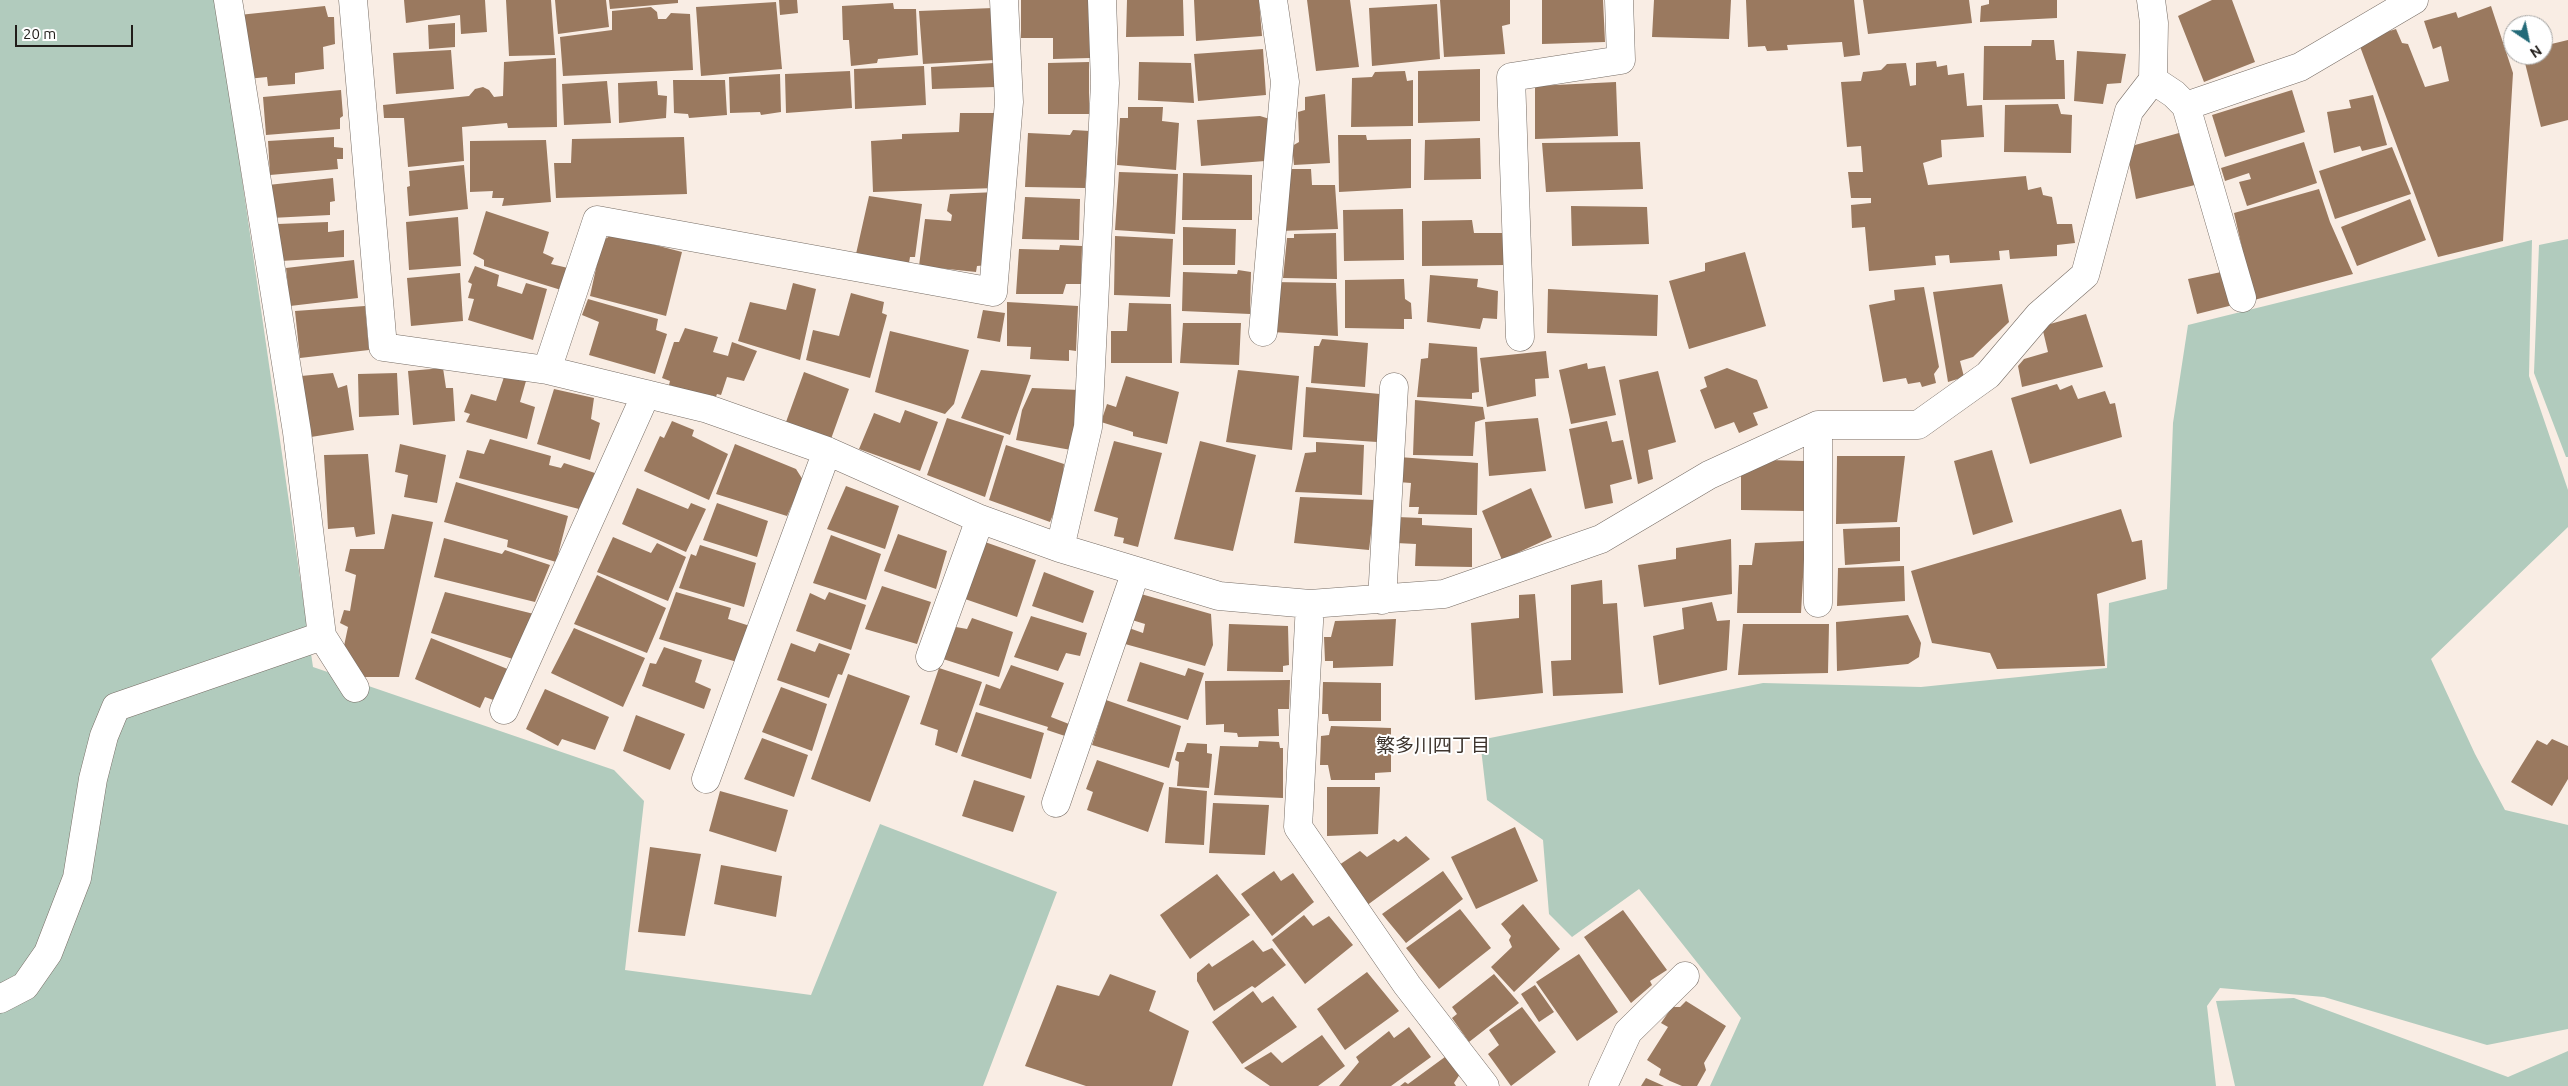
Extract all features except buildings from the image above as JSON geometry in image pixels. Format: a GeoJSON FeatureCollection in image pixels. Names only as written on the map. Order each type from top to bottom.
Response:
{"type":"FeatureCollection","features":[{"type":"Feature","properties":{"kind":"street"},"geometry":{"type":"LineString","coordinates":[[228,0],[297,432],[322,636],[355,688]]}},
{"type":"Feature","properties":{"kind":"street"},"geometry":{"type":"LineString","coordinates":[[353,0],[383,347],[547,370],[708,409],[827,451],[980,518],[1060,548],[1219,596],[1310,604],[1444,594],[1601,539],[1708,475],[1818,425],[1918,425],[1988,375],[2039,315],[2085,275],[2129,111],[2152,80],[2154,23],[2151,0]]}},
{"type":"Feature","properties":{"kind":"street"},"geometry":{"type":"LineString","coordinates":[[547,370],[598,220],[992,292],[1009,102],[1004,0]]}},
{"type":"Feature","properties":{"kind":"street"},"geometry":{"type":"LineString","coordinates":[[1060,548],[1088,427],[1105,83],[1102,0]]}},
{"type":"Feature","properties":{"kind":"street"},"geometry":{"type":"LineString","coordinates":[[1262,332],[1285,82],[1273,0]]}},
{"type":"Feature","properties":{"kind":"street"},"geometry":{"type":"LineString","coordinates":[[1520,337],[1511,78],[1621,60],[1619,0]]}},
{"type":"Feature","properties":{"kind":"street"},"geometry":{"type":"LineString","coordinates":[[2186,106],[2300,67],[2414,0]]}},
{"type":"Feature","properties":{"kind":"street"},"geometry":{"type":"LineString","coordinates":[[2152,80],[2174,94],[2186,106],[2242,298]]}},
{"type":"Feature","properties":{"kind":"street"},"geometry":{"type":"LineString","coordinates":[[1382,600],[1394,387]]}},
{"type":"Feature","properties":{"kind":"street"},"geometry":{"type":"LineString","coordinates":[[504,710],[646,394]]}},
{"type":"Feature","properties":{"kind":"street"},"geometry":{"type":"LineString","coordinates":[[1818,425],[1818,603]]}},
{"type":"Feature","properties":{"kind":"street"},"geometry":{"type":"LineString","coordinates":[[706,779],[827,451]]}},
{"type":"Feature","properties":{"kind":"street"},"geometry":{"type":"LineString","coordinates":[[930,657],[980,518]]}},
{"type":"Feature","properties":{"kind":"street"},"geometry":{"type":"LineString","coordinates":[[1056,803],[1136,571]]}},
{"type":"Feature","properties":{"kind":"street"},"geometry":{"type":"LineString","coordinates":[[1310,604],[1298,827],[1407,986],[1485,1086]]}},
{"type":"Feature","properties":{"kind":"street"},"geometry":{"type":"LineString","coordinates":[[0,999],[25,986],[51,945],[77,878],[93,780],[104,736],[116,707],[322,636]]}},
{"type":"Feature","properties":{"kind":"street"},"geometry":{"type":"LineString","coordinates":[[1603,1086],[1628,1032],[1685,976]]}},
{"type":"Feature","properties":{"kind":"green space"},"geometry":{"type":"Polygon","coordinates":[[[0,0],[216,0],[313,667],[614,770],[644,801],[625,970],[811,995],[880,824],[1057,892],[983,1086],[0,1086],[0,0]]]}},
{"type":"Feature","properties":{"kind":"green space"},"geometry":{"type":"Polygon","coordinates":[[[2568,239],[2568,457],[2566,457],[2534,373],[2539,245],[2568,239]]]}},
{"type":"Feature","properties":{"kind":"green space"},"geometry":{"type":"Polygon","coordinates":[[[2532,240],[2529,376],[2568,490],[2568,527],[2431,659],[2475,754],[2505,810],[2568,825],[2568,1029],[2487,1045],[2324,997],[2220,988],[2207,1006],[2216,1086],[1710,1086],[1741,1018],[1639,889],[1572,937],[1549,914],[1543,840],[1487,800],[1480,740],[1763,683],[1921,687],[2107,668],[2109,603],[2167,589],[2173,423],[2188,325],[2532,240]]]}},
{"type":"Feature","properties":{"kind":"green space"},"geometry":{"type":"Polygon","coordinates":[[[2294,998],[2508,1077],[2568,1051],[2568,1086],[2235,1086],[2216,1001],[2294,998]]]}},
{"type":"Feature","properties":{"kind":"district","name":"繁多川四丁目"},"geometry":{"type":"Point","coordinates":[1433,746]}}]}
